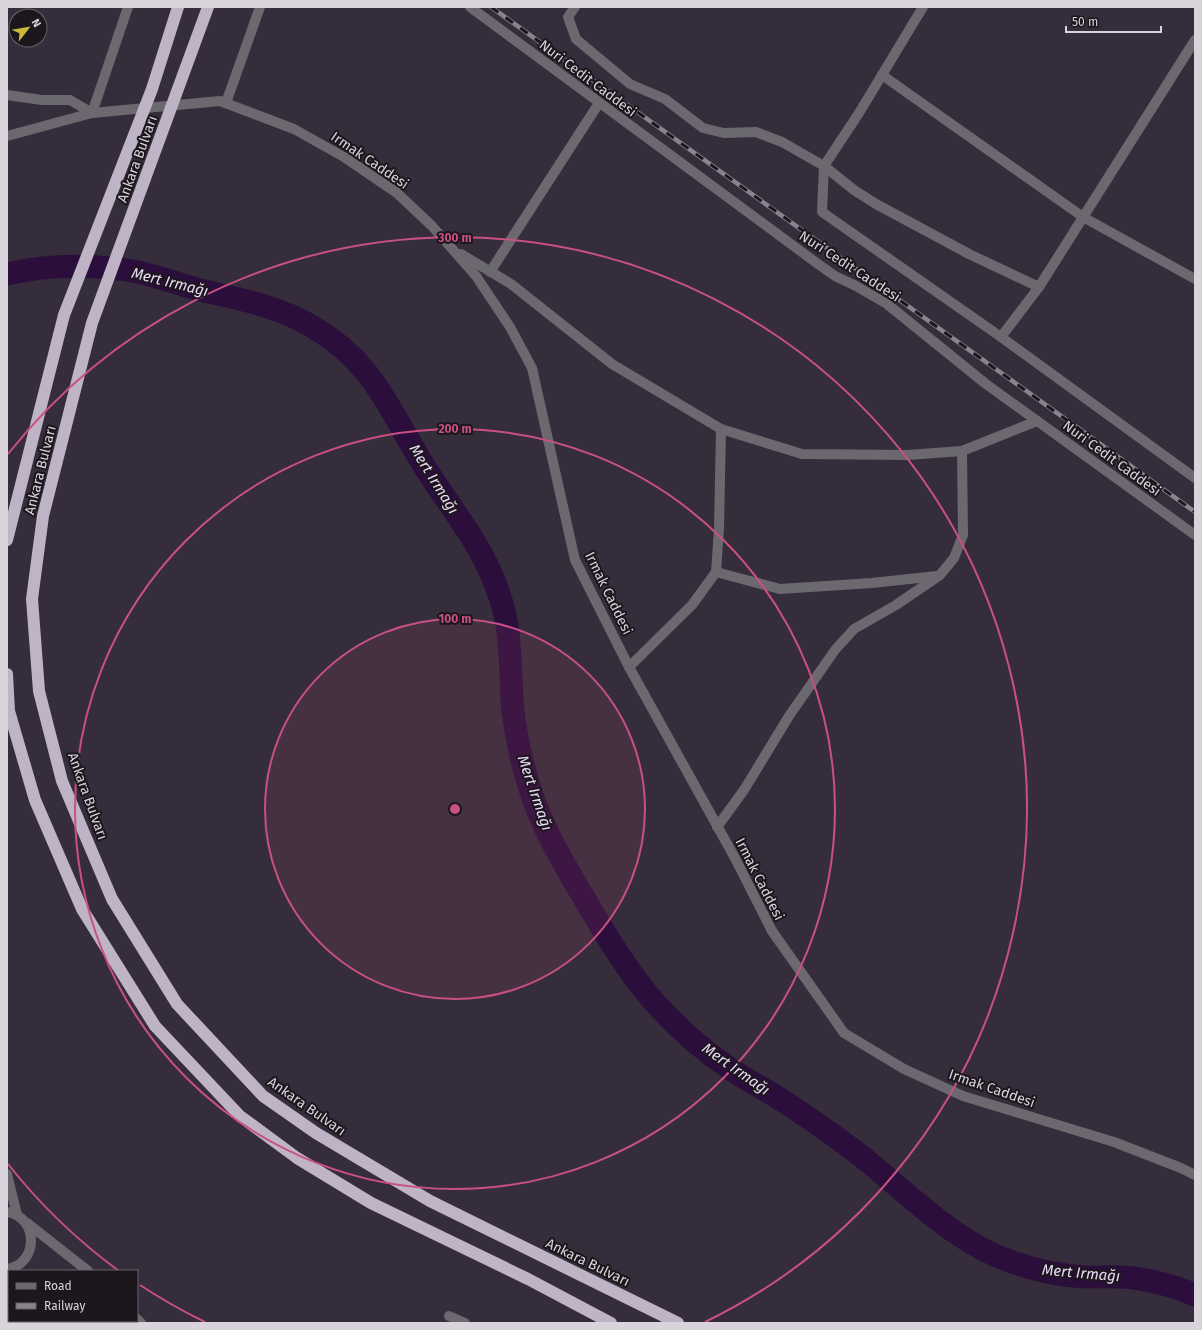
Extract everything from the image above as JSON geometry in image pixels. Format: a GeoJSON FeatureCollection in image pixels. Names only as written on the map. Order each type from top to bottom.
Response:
{"type":"FeatureCollection","features":[{"type":"Feature","properties":{"kind":"highway","name":"Ankara Bulvarı"},"geometry":{"type":"LineString","coordinates":[[7,540],[64,315],[152,89],[178,7]]}},
{"type":"Feature","properties":{"kind":"highway","name":"Ankara Bulvarı"},"geometry":{"type":"LineString","coordinates":[[208,7],[92,323],[43,516],[32,599],[39,691],[62,780],[112,899],[177,1004],[263,1096],[316,1133],[430,1201],[678,1323]]}},
{"type":"Feature","properties":{"kind":"highway"},"geometry":{"type":"LineString","coordinates":[[7,674],[9,711],[35,800],[82,909],[155,1026],[240,1116],[296,1158],[371,1203],[528,1280],[611,1323]]}},
{"type":"Feature","properties":{"kind":"street"},"geometry":{"type":"LineString","coordinates":[[7,95],[42,100],[70,100],[92,113],[128,7]]}},
{"type":"Feature","properties":{"kind":"street"},"geometry":{"type":"LineString","coordinates":[[226,103],[260,7]]}},
{"type":"Feature","properties":{"kind":"street","name":"Nuri Cedit Caddesi"},"geometry":{"type":"LineString","coordinates":[[470,7],[599,104],[835,276],[887,304],[986,384],[1195,535]]}},
{"type":"Feature","properties":{"kind":"street"},"geometry":{"type":"LineString","coordinates":[[575,7],[568,17],[576,39],[630,84],[665,100],[703,128],[724,133],[756,132],[782,142],[824,166],[854,190],[876,204],[969,254],[1039,287]]}},
{"type":"Feature","properties":{"kind":"street"},"geometry":{"type":"LineString","coordinates":[[923,7],[824,166],[822,212],[1001,337],[1195,478]]}},
{"type":"Feature","properties":{"kind":"street"},"geometry":{"type":"LineString","coordinates":[[1001,337],[1039,287],[1195,40]]}},
{"type":"Feature","properties":{"kind":"street"},"geometry":{"type":"LineString","coordinates":[[882,75],[1083,217],[1195,279]]}},
{"type":"Feature","properties":{"kind":"street","name":"Irmak Caddesi"},"geometry":{"type":"LineString","coordinates":[[7,136],[92,113],[220,101],[294,129],[344,157],[397,193],[432,226],[476,276],[510,327],[532,368],[575,560],[629,667],[735,858],[772,931],[844,1033],[904,1069],[963,1096],[1114,1142],[1181,1168],[1195,1175]]}},
{"type":"Feature","properties":{"kind":"street"},"geometry":{"type":"LineString","coordinates":[[490,272],[599,104]]}},
{"type":"Feature","properties":{"kind":"street"},"geometry":{"type":"LineString","coordinates":[[452,249],[511,284],[612,364],[721,429],[802,454],[908,455],[962,451],[1037,421]]}},
{"type":"Feature","properties":{"kind":"street"},"geometry":{"type":"LineString","coordinates":[[629,667],[692,605],[716,572],[719,529],[721,429]]}},
{"type":"Feature","properties":{"kind":"street"},"geometry":{"type":"LineString","coordinates":[[717,827],[744,790],[789,716],[835,650],[849,634],[854,629],[896,605],[940,575],[954,558],[963,535],[962,451]]}},
{"type":"Feature","properties":{"kind":"street"},"geometry":{"type":"LineString","coordinates":[[716,572],[780,590],[872,583],[940,575]]}},
{"type":"Feature","properties":{"kind":"street"},"geometry":{"type":"LineString","coordinates":[[7,1174],[21,1218],[30,1232],[32,1246],[28,1256],[22,1264],[12,1270]]}},
{"type":"Feature","properties":{"kind":"street"},"geometry":{"type":"LineString","coordinates":[[7,1212],[21,1218],[87,1270]]}},
{"type":"Feature","properties":{"kind":"street"},"geometry":{"type":"LineString","coordinates":[[449,1316],[465,1323]]}},
{"type":"Feature","properties":{"kind":"shaded area"},"geometry":{"type":"Polygon","coordinates":[[[8,1316],[8,1322],[60,1323],[7,1323],[8,1316]]]}},
{"type":"Feature","properties":{"kind":"waterway","name":"Mert Irmağı"},"geometry":{"type":"LineString","coordinates":[[7,274],[40,268],[72,266],[89,266],[138,272],[200,290],[273,308],[313,327],[334,341],[367,373],[379,390],[426,469],[472,538],[491,574],[505,615],[509,639],[513,711],[516,731],[524,770],[535,804],[555,848],[601,927],[632,974],[658,1006],[688,1036],[710,1054],[738,1074],[799,1111],[826,1130],[852,1149],[949,1228],[992,1254],[1024,1266],[1050,1273],[1068,1276],[1134,1278],[1165,1284],[1195,1295]]}},
{"type":"Feature","properties":{"kind":"railway"},"geometry":{"type":"LineString","coordinates":[[491,7],[1195,512]]}}]}
